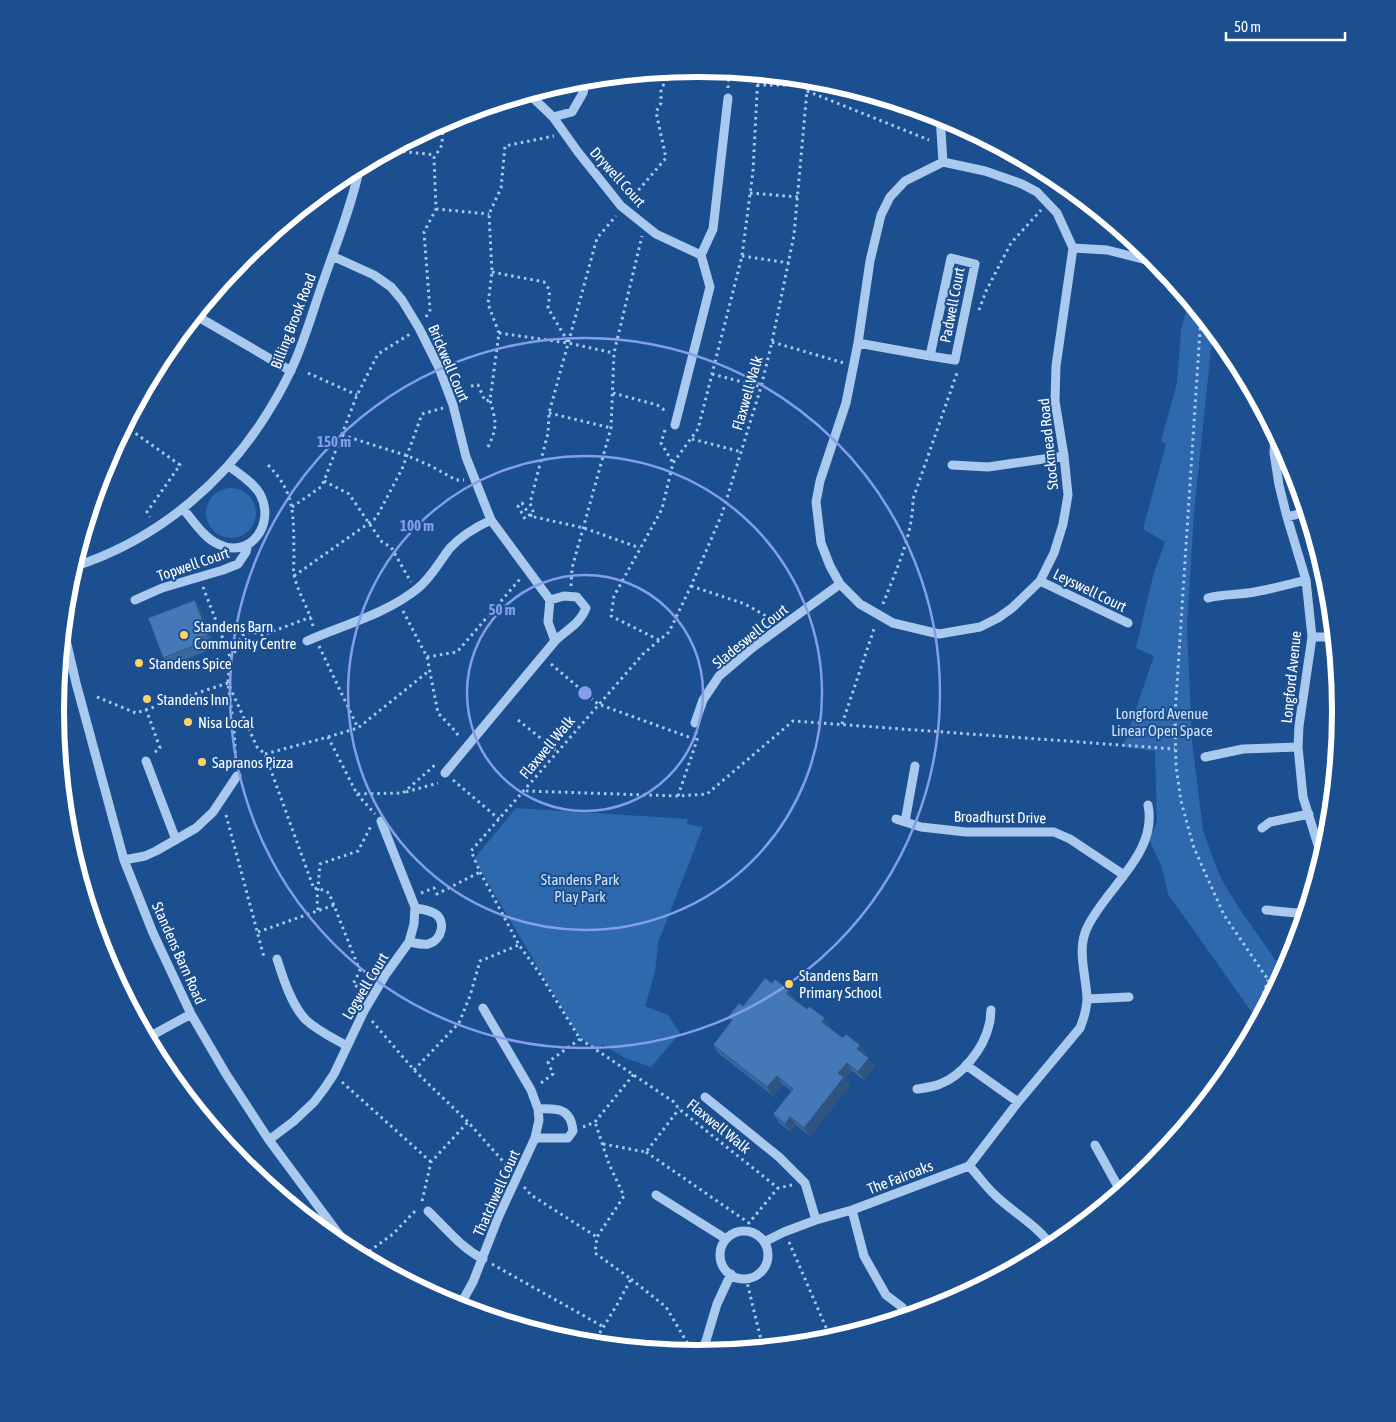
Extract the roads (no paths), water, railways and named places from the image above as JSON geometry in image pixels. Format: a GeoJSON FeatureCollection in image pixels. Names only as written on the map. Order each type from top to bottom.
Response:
{"type":"FeatureCollection","features":[{"type":"Feature","properties":{"kind":"street"},"geometry":{"type":"LineString","coordinates":[[553,117],[572,112],[584,87]]}},
{"type":"Feature","properties":{"kind":"street","name":"Drywell Court"},"geometry":{"type":"LineString","coordinates":[[533,98],[553,117],[623,208],[656,234],[701,255]]}},
{"type":"Feature","properties":{"kind":"street"},"geometry":{"type":"LineString","coordinates":[[671,424],[710,287],[701,255],[713,228],[728,98]]}},
{"type":"Feature","properties":{"kind":"street"},"geometry":{"type":"LineString","coordinates":[[941,125],[943,162],[985,172],[1022,184],[1036,192],[1048,202],[1064,226],[1073,248],[1107,250],[1141,259]]}},
{"type":"Feature","properties":{"kind":"street","name":"Stockmead Road"},"geometry":{"type":"LineString","coordinates":[[943,162],[905,181],[890,197],[881,215],[870,261],[858,343],[846,403],[820,481],[816,502],[821,543],[830,566],[840,584],[860,604],[893,624],[939,634],[980,626],[998,618],[1012,608],[1040,581],[1054,553],[1063,524],[1068,495],[1055,401],[1056,366],[1073,248]]}},
{"type":"Feature","properties":{"kind":"street","name":"Billing Brook Road"},"geometry":{"type":"LineString","coordinates":[[81,564],[123,547],[183,509],[206,490],[229,466],[262,422],[291,370],[332,256],[356,177]]}},
{"type":"Feature","properties":{"kind":"street","name":"Brickwell Court"},"geometry":{"type":"LineString","coordinates":[[332,256],[374,275],[391,287],[402,300],[419,328],[439,368],[453,405],[466,457],[491,520],[550,600]]}},
{"type":"Feature","properties":{"kind":"street","name":"Padwell Court"},"geometry":{"type":"LineString","coordinates":[[858,343],[930,356],[955,360],[975,264],[951,258],[930,356]]}},
{"type":"Feature","properties":{"kind":"street"},"geometry":{"type":"LineString","coordinates":[[201,318],[291,370]]}},
{"type":"Feature","properties":{"kind":"street","name":"Longford Avenue"},"geometry":{"type":"LineString","coordinates":[[1274,446],[1279,485],[1286,517],[1306,580],[1312,637],[1299,726],[1298,747],[1303,797],[1318,844]]}},
{"type":"Feature","properties":{"kind":"street"},"geometry":{"type":"LineString","coordinates":[[952,465],[988,467],[1064,456]]}},
{"type":"Feature","properties":{"kind":"street","name":"Topwell Court"},"geometry":{"type":"LineString","coordinates":[[183,509],[207,536],[217,544],[230,548],[248,544],[259,535],[265,523],[264,504],[260,493],[229,466]]}},
{"type":"Feature","properties":{"kind":"street"},"geometry":{"type":"LineString","coordinates":[[1286,517],[1301,513]]}},
{"type":"Feature","properties":{"kind":"street"},"geometry":{"type":"LineString","coordinates":[[311,639],[398,602],[428,580],[451,548],[469,532],[491,520]]}},
{"type":"Feature","properties":{"kind":"street","name":"Topwell Court"},"geometry":{"type":"LineString","coordinates":[[135,600],[162,588],[238,564],[246,552],[248,544]]}},
{"type":"Feature","properties":{"kind":"street"},"geometry":{"type":"LineString","coordinates":[[1208,598],[1219,595],[1246,593],[1306,580]]}},
{"type":"Feature","properties":{"kind":"street","name":"Leyswell Court"},"geometry":{"type":"LineString","coordinates":[[1040,581],[1128,623]]}},
{"type":"Feature","properties":{"kind":"street","name":"Sladeswell Court"},"geometry":{"type":"LineString","coordinates":[[695,723],[703,700],[719,676],[752,648],[840,584]]}},
{"type":"Feature","properties":{"kind":"street"},"geometry":{"type":"LineString","coordinates":[[448,776],[555,641],[583,616],[586,608],[578,596],[564,596],[550,600],[548,622],[555,641]]}},
{"type":"Feature","properties":{"kind":"street"},"geometry":{"type":"LineString","coordinates":[[1312,637],[1328,637]]}},
{"type":"Feature","properties":{"kind":"street","name":"Standens Barn Road"},"geometry":{"type":"LineString","coordinates":[[67,646],[124,860],[153,933],[191,1014],[226,1074],[326,1224]]}},
{"type":"Feature","properties":{"kind":"street"},"geometry":{"type":"LineString","coordinates":[[1205,757],[1243,749],[1298,747]]}},
{"type":"Feature","properties":{"kind":"street"},"geometry":{"type":"LineString","coordinates":[[146,761],[176,840]]}},
{"type":"Feature","properties":{"kind":"street"},"geometry":{"type":"LineString","coordinates":[[906,822],[915,766]]}},
{"type":"Feature","properties":{"kind":"street"},"geometry":{"type":"LineString","coordinates":[[124,860],[145,856],[196,828],[213,812],[237,776]]}},
{"type":"Feature","properties":{"kind":"street"},"geometry":{"type":"LineString","coordinates":[[1046,1240],[993,1194],[981,1177],[969,1166],[1018,1102],[1080,1028],[1085,1015],[1087,999],[1082,961],[1082,943],[1087,927],[1096,912],[1135,859],[1149,829],[1150,816],[1148,806]]}},
{"type":"Feature","properties":{"kind":"street"},"geometry":{"type":"LineString","coordinates":[[1262,828],[1270,822],[1309,814]]}},
{"type":"Feature","properties":{"kind":"street","name":"Broadhurst Drive"},"geometry":{"type":"LineString","coordinates":[[896,819],[921,827],[966,832],[1054,832],[1070,839],[1124,874]]}},
{"type":"Feature","properties":{"kind":"street","name":"Logwell Court"},"geometry":{"type":"LineString","coordinates":[[269,1140],[294,1121],[314,1102],[334,1074],[364,1011],[386,974],[409,942],[414,924],[415,908],[377,822]]}},
{"type":"Feature","properties":{"kind":"street"},"geometry":{"type":"LineString","coordinates":[[409,942],[427,944],[433,942],[441,933],[442,927],[438,916],[434,912],[415,908]]}},
{"type":"Feature","properties":{"kind":"street"},"geometry":{"type":"LineString","coordinates":[[1266,910],[1300,912]]}},
{"type":"Feature","properties":{"kind":"street"},"geometry":{"type":"LineString","coordinates":[[277,959],[287,990],[305,1019],[325,1035],[347,1046]]}},
{"type":"Feature","properties":{"kind":"street"},"geometry":{"type":"LineString","coordinates":[[1087,999],[1129,997]]}},
{"type":"Feature","properties":{"kind":"street","name":"Thatchwell Court"},"geometry":{"type":"LineString","coordinates":[[462,1300],[474,1282],[498,1218],[535,1138],[539,1120],[538,1109],[531,1090],[483,1008]]}},
{"type":"Feature","properties":{"kind":"street"},"geometry":{"type":"LineString","coordinates":[[917,1090],[940,1085],[953,1078],[966,1065],[982,1044],[990,1025],[991,1010]]}},
{"type":"Feature","properties":{"kind":"street"},"geometry":{"type":"LineString","coordinates":[[153,1035],[191,1014]]}},
{"type":"Feature","properties":{"kind":"street"},"geometry":{"type":"LineString","coordinates":[[966,1065],[1018,1102]]}},
{"type":"Feature","properties":{"kind":"street"},"geometry":{"type":"LineString","coordinates":[[705,1097],[779,1157],[805,1183],[816,1220]]}},
{"type":"Feature","properties":{"kind":"street","name":"Thatchwell Court"},"geometry":{"type":"LineString","coordinates":[[535,1138],[568,1138],[573,1131],[572,1120],[565,1112],[553,1108],[538,1109]]}},
{"type":"Feature","properties":{"kind":"street"},"geometry":{"type":"LineString","coordinates":[[1095,1145],[1118,1186]]}},
{"type":"Feature","properties":{"kind":"street","name":"The Fairoaks"},"geometry":{"type":"LineString","coordinates":[[764,1242],[816,1220],[852,1210],[969,1166]]}},
{"type":"Feature","properties":{"kind":"street"},"geometry":{"type":"LineString","coordinates":[[656,1196],[726,1239]]}},
{"type":"Feature","properties":{"kind":"street"},"geometry":{"type":"LineString","coordinates":[[852,1210],[864,1256],[886,1296],[902,1306]]}},
{"type":"Feature","properties":{"kind":"street","name":"Thatchwell Court"},"geometry":{"type":"LineString","coordinates":[[428,1211],[457,1242],[469,1252],[483,1259]]}},
{"type":"Feature","properties":{"kind":"street"},"geometry":{"type":"LineString","coordinates":[[746,1231],[757,1234],[764,1242],[768,1251],[767,1261],[763,1270],[756,1276],[746,1278],[738,1278],[730,1274],[720,1258],[721,1248],[726,1239],[735,1233],[746,1231]]}},
{"type":"Feature","properties":{"kind":"street"},"geometry":{"type":"LineString","coordinates":[[705,1345],[717,1304],[730,1274]]}},
{"type":"Feature","properties":{"kind":"place","name":"Standens Barn Community Centre"},"geometry":{"type":"Point","coordinates":[184,635]}},
{"type":"Feature","properties":{"kind":"place","name":"Standens Spice"},"geometry":{"type":"Point","coordinates":[139,663]}},
{"type":"Feature","properties":{"kind":"place","name":"Standens Inn"},"geometry":{"type":"Point","coordinates":[147,699]}},
{"type":"Feature","properties":{"kind":"place","name":"Nisa Local"},"geometry":{"type":"Point","coordinates":[188,722]}},
{"type":"Feature","properties":{"kind":"place","name":"Sapranos Pizza"},"geometry":{"type":"Point","coordinates":[202,762]}},
{"type":"Feature","properties":{"kind":"place","name":"Standens Barn Primary School"},"geometry":{"type":"Point","coordinates":[789,984]}},
{"type":"Feature","properties":{"kind":"park label","name":"Longford Avenue Linear Open Space"},"geometry":{"type":"Point","coordinates":[1162,722]}},
{"type":"Feature","properties":{"kind":"park label","name":"Standens Park Play Park"},"geometry":{"type":"Point","coordinates":[580,888]}}]}
